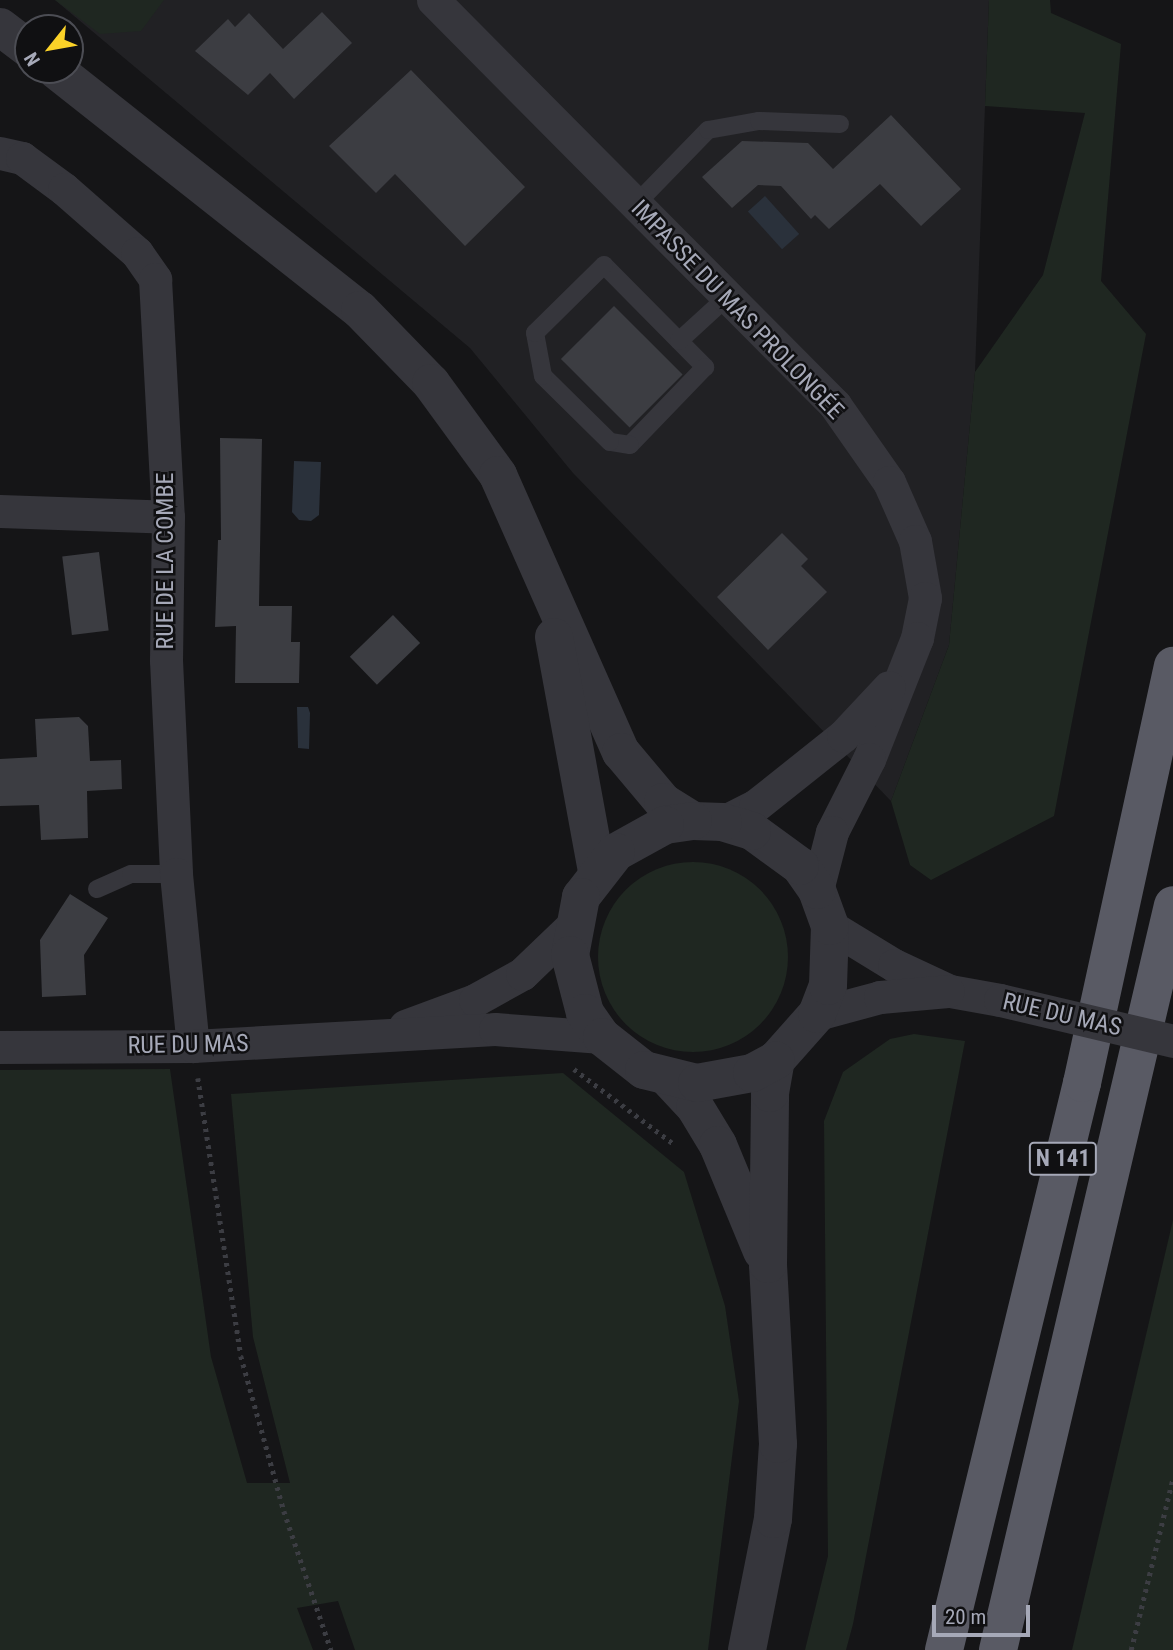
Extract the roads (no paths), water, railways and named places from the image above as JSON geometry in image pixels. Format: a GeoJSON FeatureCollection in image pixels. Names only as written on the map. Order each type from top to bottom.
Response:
{"type":"FeatureCollection","features":[{"type":"Feature","properties":{"kind":"highway","name":"N 141"},"geometry":{"type":"LineString","coordinates":[[944,1650],[1082,1083],[1173,666]]}},
{"type":"Feature","properties":{"kind":"highway","name":"N 141"},"geometry":{"type":"LineString","coordinates":[[998,1650],[1173,905]]}},
{"type":"Feature","properties":{"kind":"street","name":"IMPASSE DU MAS PROLONGÉE"},"geometry":{"type":"LineString","coordinates":[[433,0],[835,405],[889,482],[915,541],[925,598],[917,638],[900,675]]}},
{"type":"Feature","properties":{"kind":"street"},"geometry":{"type":"LineString","coordinates":[[74,84],[360,310],[422,374],[498,475],[548,593],[621,752],[663,802],[778,845],[817,890],[830,926],[828,986],[817,1014],[776,1059],[725,1081],[669,1079]]}},
{"type":"Feature","properties":{"kind":"street","name":"RUE DE LA COMBE"},"geometry":{"type":"LineString","coordinates":[[0,153],[22,158],[64,189],[137,253],[155,279],[168,517],[166,660],[176,874],[200,1065]]}},
{"type":"Feature","properties":{"kind":"street"},"geometry":{"type":"LineString","coordinates":[[0,511],[168,517]]}},
{"type":"Feature","properties":{"kind":"street"},"geometry":{"type":"LineString","coordinates":[[548,593],[562,696],[597,872]]}},
{"type":"Feature","properties":{"kind":"street"},"geometry":{"type":"LineString","coordinates":[[768,1264],[718,1145],[695,1107],[669,1079],[621,1056],[601,1037],[585,1013],[574,985],[573,926],[581,897],[597,872],[639,836],[708,821],[755,806],[843,736],[900,675]]}},
{"type":"Feature","properties":{"kind":"street"},"geometry":{"type":"LineString","coordinates":[[817,890],[832,832],[869,759],[900,675]]}},
{"type":"Feature","properties":{"kind":"street","name":"RUE DU MAS"},"geometry":{"type":"LineString","coordinates":[[377,1037],[475,1000],[522,974],[573,926]]}},
{"type":"Feature","properties":{"kind":"street","name":"RUE DU MAS"},"geometry":{"type":"LineString","coordinates":[[830,926],[894,965],[950,990],[1173,1041]]}},
{"type":"Feature","properties":{"kind":"street","name":"RUE DU MAS"},"geometry":{"type":"LineString","coordinates":[[817,1014],[880,997],[950,990]]}},
{"type":"Feature","properties":{"kind":"street","name":"RUE DU MAS"},"geometry":{"type":"LineString","coordinates":[[0,1047],[200,1065],[377,1037],[495,1029],[601,1037]]}},
{"type":"Feature","properties":{"kind":"street"},"geometry":{"type":"LineString","coordinates":[[747,1650],[773,1519],[778,1444],[768,1264],[770,1093],[776,1059]]}},
{"type":"Feature","properties":{"kind":"lane"},"geometry":{"type":"LineString","coordinates":[[635,205],[708,130],[759,121],[840,124]]}},
{"type":"Feature","properties":{"kind":"lane"},"geometry":{"type":"LineString","coordinates":[[604,265],[679,341],[705,367],[629,446],[610,442],[543,376],[535,333],[604,265]]}},
{"type":"Feature","properties":{"kind":"lane"},"geometry":{"type":"LineString","coordinates":[[679,341],[727,297]]}},
{"type":"Feature","properties":{"kind":"lane"},"geometry":{"type":"LineString","coordinates":[[97,889],[131,874],[176,874]]}}]}
